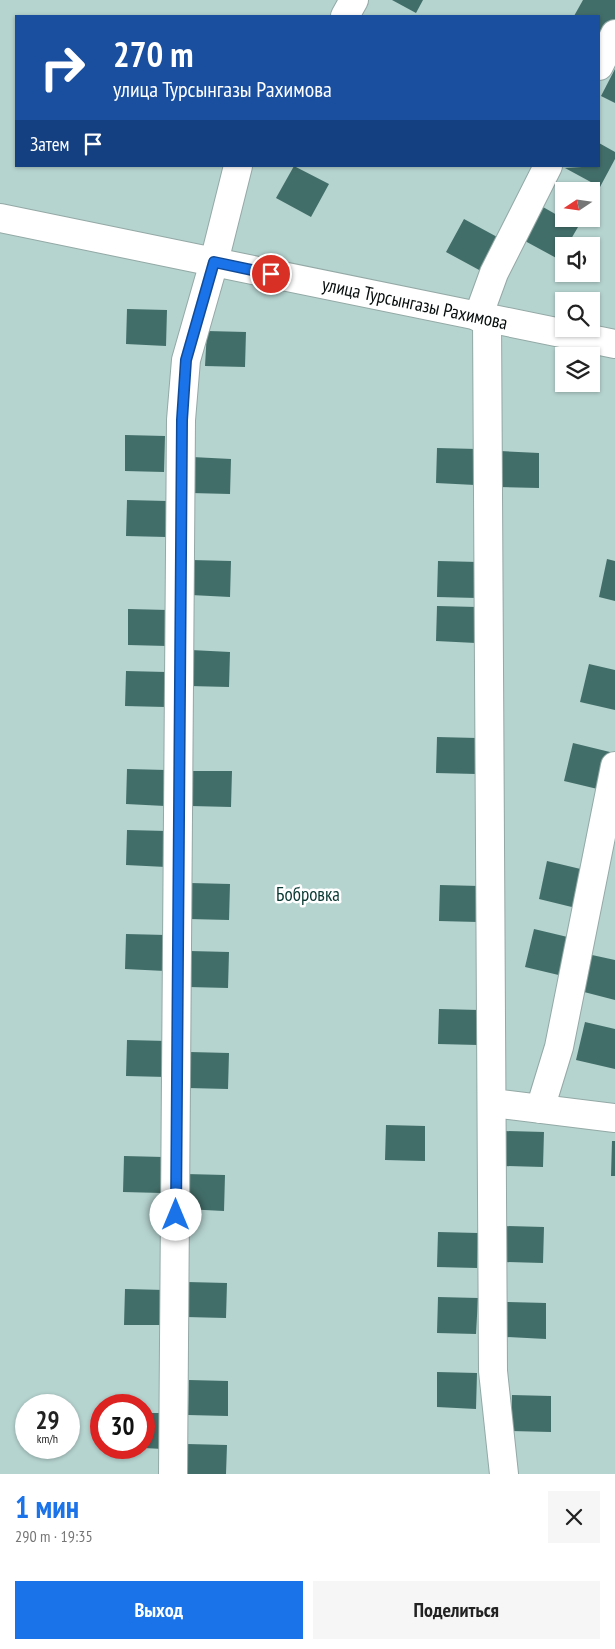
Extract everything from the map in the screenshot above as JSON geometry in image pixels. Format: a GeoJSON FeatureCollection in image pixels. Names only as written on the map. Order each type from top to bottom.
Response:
{"type":"FeatureCollection","features":[{"type":"Feature","properties":{"kind":"street"},"geometry":{"type":"LineString","coordinates":[[346,15],[354,0]]}},
{"type":"Feature","properties":{"kind":"street"},"geometry":{"type":"LineString","coordinates":[[600,64],[615,34]]}},
{"type":"Feature","properties":{"kind":"street"},"geometry":{"type":"LineString","coordinates":[[173,1474],[182,420],[186,360],[214,262],[238,167]]}},
{"type":"Feature","properties":{"kind":"street"},"geometry":{"type":"LineString","coordinates":[[504,1474],[493,1371],[492,1103],[483,318],[494,273],[547,167]]}},
{"type":"Feature","properties":{"kind":"street","name":"улица Турсынгазы Рахимова"},"geometry":{"type":"LineString","coordinates":[[0,218],[615,344]]}},
{"type":"Feature","properties":{"kind":"street"},"geometry":{"type":"LineString","coordinates":[[540,1109],[559,1046],[615,766]]}},
{"type":"Feature","properties":{"kind":"street"},"geometry":{"type":"LineString","coordinates":[[492,1103],[615,1118]]}},
{"type":"Feature","properties":{"kind":"green space","name":"Бобровка"},"geometry":{"type":"Polygon","coordinates":[[[0,0],[615,0],[615,1474],[0,1474],[0,0]]]}},
{"type":"Feature","properties":{"kind":"building"},"geometry":{"type":"Polygon","coordinates":[[[392,0],[423,0],[416,13],[392,0]]]}},
{"type":"Feature","properties":{"kind":"building"},"geometry":{"type":"Polygon","coordinates":[[[583,0],[615,0],[615,24],[608,36],[600,32],[600,15],[575,15],[583,0]]]}},
{"type":"Feature","properties":{"kind":"building"},"geometry":{"type":"Polygon","coordinates":[[[615,69],[615,103],[601,96],[615,69]]]}},
{"type":"Feature","properties":{"kind":"building"},"geometry":{"type":"Polygon","coordinates":[[[600,144],[615,152],[615,159],[600,187],[600,182],[591,182],[565,168],[600,167],[600,144]]]}},
{"type":"Feature","properties":{"kind":"building"},"geometry":{"type":"Polygon","coordinates":[[[293,167],[329,184],[311,217],[276,198],[293,167]]]}},
{"type":"Feature","properties":{"kind":"building"},"geometry":{"type":"Polygon","coordinates":[[[543,207],[555,214],[555,228],[577,228],[572,237],[555,237],[555,257],[525,241],[543,207]]]}},
{"type":"Feature","properties":{"kind":"building"},"geometry":{"type":"Polygon","coordinates":[[[464,219],[499,238],[481,271],[446,252],[464,219]]]}},
{"type":"Feature","properties":{"kind":"building"},"geometry":{"type":"Polygon","coordinates":[[[127,309],[167,310],[166,346],[126,344],[127,309]]]}},
{"type":"Feature","properties":{"kind":"building"},"geometry":{"type":"Polygon","coordinates":[[[207,331],[246,332],[245,367],[205,366],[207,331]]]}},
{"type":"Feature","properties":{"kind":"building"},"geometry":{"type":"Polygon","coordinates":[[[125,435],[165,436],[164,472],[125,471],[125,435]]]}},
{"type":"Feature","properties":{"kind":"building"},"geometry":{"type":"Polygon","coordinates":[[[437,448],[477,449],[475,485],[436,483],[437,448]]]}},
{"type":"Feature","properties":{"kind":"building"},"geometry":{"type":"Polygon","coordinates":[[[500,451],[539,453],[539,488],[499,487],[500,451]]]}},
{"type":"Feature","properties":{"kind":"building"},"geometry":{"type":"Polygon","coordinates":[[[192,457],[231,459],[230,494],[191,493],[192,457]]]}},
{"type":"Feature","properties":{"kind":"building"},"geometry":{"type":"Polygon","coordinates":[[[127,500],[167,501],[166,537],[126,536],[127,500]]]}},
{"type":"Feature","properties":{"kind":"building"},"geometry":{"type":"Polygon","coordinates":[[[607,559],[615,561],[615,601],[599,597],[607,559]]]}},
{"type":"Feature","properties":{"kind":"building"},"geometry":{"type":"Polygon","coordinates":[[[192,560],[231,561],[230,597],[191,595],[192,560]]]}},
{"type":"Feature","properties":{"kind":"building"},"geometry":{"type":"Polygon","coordinates":[[[438,561],[478,562],[477,598],[437,597],[438,561]]]}},
{"type":"Feature","properties":{"kind":"building"},"geometry":{"type":"Polygon","coordinates":[[[437,606],[477,607],[476,643],[436,641],[437,606]]]}},
{"type":"Feature","properties":{"kind":"building"},"geometry":{"type":"Polygon","coordinates":[[[128,609],[168,610],[167,646],[128,645],[128,609]]]}},
{"type":"Feature","properties":{"kind":"building"},"geometry":{"type":"Polygon","coordinates":[[[191,650],[230,652],[229,687],[189,686],[191,650]]]}},
{"type":"Feature","properties":{"kind":"building"},"geometry":{"type":"Polygon","coordinates":[[[589,664],[615,670],[615,710],[580,702],[589,664]]]}},
{"type":"Feature","properties":{"kind":"building"},"geometry":{"type":"Polygon","coordinates":[[[126,671],[166,672],[165,707],[125,706],[126,671]]]}},
{"type":"Feature","properties":{"kind":"building"},"geometry":{"type":"Polygon","coordinates":[[[437,737],[477,738],[476,774],[436,773],[437,737]]]}},
{"type":"Feature","properties":{"kind":"building"},"geometry":{"type":"Polygon","coordinates":[[[573,743],[614,753],[606,791],[564,781],[573,743]]]}},
{"type":"Feature","properties":{"kind":"building"},"geometry":{"type":"Polygon","coordinates":[[[127,769],[166,770],[165,806],[126,804],[127,769]]]}},
{"type":"Feature","properties":{"kind":"building"},"geometry":{"type":"Polygon","coordinates":[[[192,771],[232,771],[231,807],[191,806],[192,771]]]}},
{"type":"Feature","properties":{"kind":"building"},"geometry":{"type":"Polygon","coordinates":[[[127,830],[167,831],[166,867],[126,865],[127,830]]]}},
{"type":"Feature","properties":{"kind":"building"},"geometry":{"type":"Polygon","coordinates":[[[547,861],[589,871],[580,909],[539,899],[547,861]]]}},
{"type":"Feature","properties":{"kind":"building"},"geometry":{"type":"Polygon","coordinates":[[[190,883],[230,884],[229,920],[189,919],[190,883]]]}},
{"type":"Feature","properties":{"kind":"building"},"geometry":{"type":"Polygon","coordinates":[[[440,885],[479,886],[478,922],[439,921],[440,885]]]}},
{"type":"Feature","properties":{"kind":"building"},"geometry":{"type":"Polygon","coordinates":[[[534,929],[576,939],[567,977],[525,967],[534,929]]]}},
{"type":"Feature","properties":{"kind":"building"},"geometry":{"type":"Polygon","coordinates":[[[126,934],[166,935],[165,971],[125,969],[126,934]]]}},
{"type":"Feature","properties":{"kind":"building"},"geometry":{"type":"Polygon","coordinates":[[[190,951],[229,952],[228,988],[189,987],[190,951]]]}},
{"type":"Feature","properties":{"kind":"building"},"geometry":{"type":"Polygon","coordinates":[[[592,955],[615,960],[615,1000],[584,992],[592,955]]]}},
{"type":"Feature","properties":{"kind":"building"},"geometry":{"type":"Polygon","coordinates":[[[439,1009],[479,1010],[478,1045],[438,1044],[439,1009]]]}},
{"type":"Feature","properties":{"kind":"building"},"geometry":{"type":"Polygon","coordinates":[[[585,1022],[615,1029],[615,1069],[576,1060],[585,1022]]]}},
{"type":"Feature","properties":{"kind":"building"},"geometry":{"type":"Polygon","coordinates":[[[127,1040],[167,1041],[166,1077],[126,1076],[127,1040]]]}},
{"type":"Feature","properties":{"kind":"building"},"geometry":{"type":"Polygon","coordinates":[[[190,1052],[229,1053],[228,1089],[188,1088],[190,1052]]]}},
{"type":"Feature","properties":{"kind":"building"},"geometry":{"type":"Polygon","coordinates":[[[386,1125],[425,1126],[425,1161],[385,1160],[386,1125]]]}},
{"type":"Feature","properties":{"kind":"building"},"geometry":{"type":"Polygon","coordinates":[[[504,1131],[544,1132],[543,1167],[504,1166],[504,1131]]]}},
{"type":"Feature","properties":{"kind":"building"},"geometry":{"type":"Polygon","coordinates":[[[612,1141],[615,1141],[615,1176],[611,1176],[612,1141]]]}},
{"type":"Feature","properties":{"kind":"building"},"geometry":{"type":"Polygon","coordinates":[[[124,1156],[163,1157],[162,1193],[123,1192],[124,1156]]]}},
{"type":"Feature","properties":{"kind":"building"},"geometry":{"type":"Polygon","coordinates":[[[186,1174],[225,1175],[224,1211],[185,1209],[186,1174]]]}},
{"type":"Feature","properties":{"kind":"building"},"geometry":{"type":"Polygon","coordinates":[[[504,1226],[544,1227],[543,1263],[504,1262],[504,1226]]]}},
{"type":"Feature","properties":{"kind":"building"},"geometry":{"type":"Polygon","coordinates":[[[438,1232],[478,1233],[477,1268],[437,1267],[438,1232]]]}},
{"type":"Feature","properties":{"kind":"building"},"geometry":{"type":"Polygon","coordinates":[[[187,1282],[227,1283],[226,1318],[186,1317],[187,1282]]]}},
{"type":"Feature","properties":{"kind":"building"},"geometry":{"type":"Polygon","coordinates":[[[125,1289],[165,1290],[164,1325],[124,1325],[125,1289]]]}},
{"type":"Feature","properties":{"kind":"building"},"geometry":{"type":"Polygon","coordinates":[[[438,1297],[478,1298],[476,1334],[437,1333],[438,1297]]]}},
{"type":"Feature","properties":{"kind":"building"},"geometry":{"type":"Polygon","coordinates":[[[507,1302],[546,1303],[546,1339],[506,1337],[507,1302]]]}},
{"type":"Feature","properties":{"kind":"building"},"geometry":{"type":"Polygon","coordinates":[[[437,1372],[477,1373],[476,1409],[437,1407],[437,1372]]]}},
{"type":"Feature","properties":{"kind":"building"},"geometry":{"type":"Polygon","coordinates":[[[189,1380],[228,1381],[228,1416],[188,1415],[189,1380]]]}},
{"type":"Feature","properties":{"kind":"building"},"geometry":{"type":"Polygon","coordinates":[[[512,1395],[551,1396],[551,1432],[511,1431],[512,1395]]]}},
{"type":"Feature","properties":{"kind":"building"},"geometry":{"type":"Polygon","coordinates":[[[155,1413],[164,1413],[163,1449],[155,1449],[155,1413]]]}},
{"type":"Feature","properties":{"kind":"building"},"geometry":{"type":"Polygon","coordinates":[[[187,1444],[227,1445],[226,1474],[186,1474],[187,1444]]]}},
{"type":"Feature","properties":{"kind":"route"},"geometry":{"type":"LineString","coordinates":[[176,1215],[182,420],[186,360],[214,262],[271,274]]}}]}
